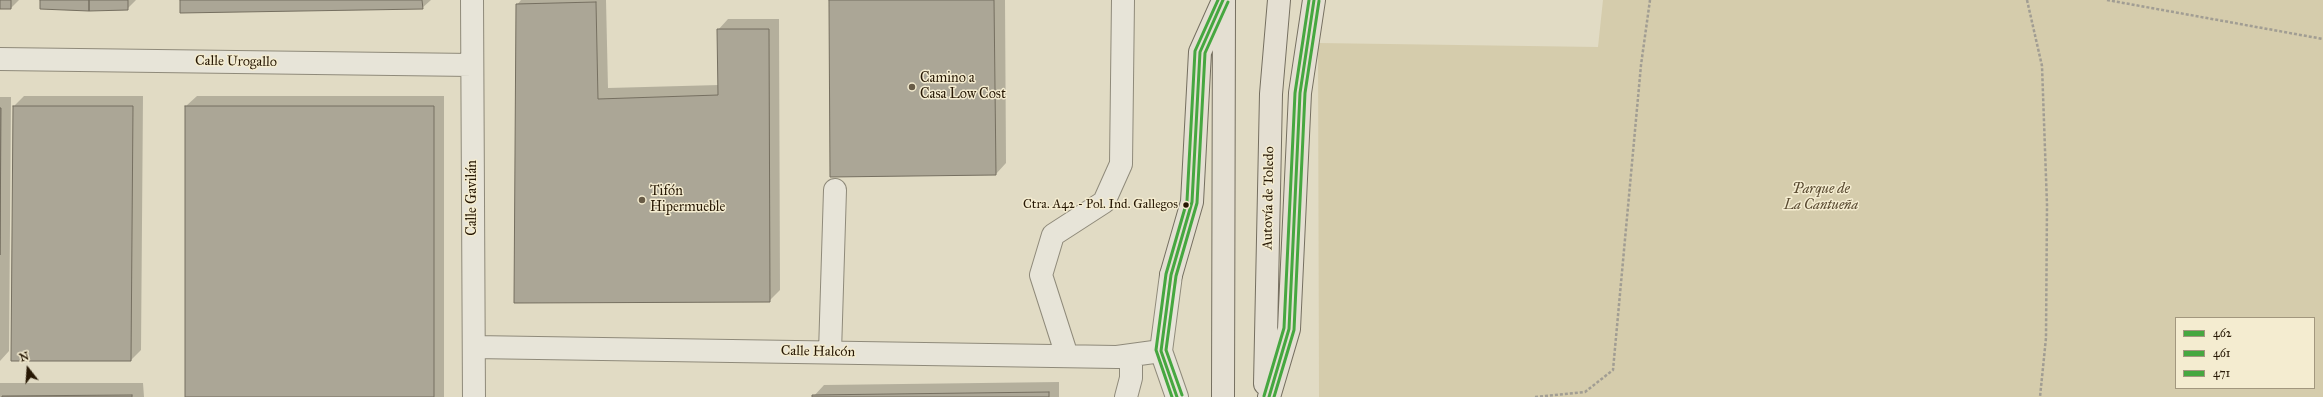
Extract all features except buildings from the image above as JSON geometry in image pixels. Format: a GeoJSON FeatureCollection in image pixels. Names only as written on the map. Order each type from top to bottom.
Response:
{"type":"FeatureCollection","features":[{"type":"Feature","properties":{"kind":"highway"},"geometry":{"type":"LineString","coordinates":[[1171,275],[1192,202],[1200,52],[1223,0]]}},
{"type":"Feature","properties":{"kind":"highway"},"geometry":{"type":"LineString","coordinates":[[1223,0],[1223,397]]}},
{"type":"Feature","properties":{"kind":"highway","name":"Autovía de Toledo"},"geometry":{"type":"LineString","coordinates":[[1265,397],[1271,94],[1279,0]]}},
{"type":"Feature","properties":{"kind":"highway"},"geometry":{"type":"LineString","coordinates":[[1269,397],[1289,329],[1300,94],[1314,0]]}},
{"type":"Feature","properties":{"kind":"street","name":"Calle Gavilán"},"geometry":{"type":"LineString","coordinates":[[472,0],[474,397]]}},
{"type":"Feature","properties":{"kind":"street"},"geometry":{"type":"LineString","coordinates":[[1067,356],[1041,275],[1053,235],[1104,202],[1121,164],[1123,0]]}},
{"type":"Feature","properties":{"kind":"street","name":"Calle Urogallo"},"geometry":{"type":"LineString","coordinates":[[0,59],[472,65]]}},
{"type":"Feature","properties":{"kind":"street"},"geometry":{"type":"LineString","coordinates":[[830,352],[835,190]]}},
{"type":"Feature","properties":{"kind":"street"},"geometry":{"type":"LineString","coordinates":[[1171,275],[1161,351],[1177,397]]}},
{"type":"Feature","properties":{"kind":"street","name":"Calle Halcón"},"geometry":{"type":"LineString","coordinates":[[474,348],[1067,356],[1131,355],[1161,351]]}},
{"type":"Feature","properties":{"kind":"street"},"geometry":{"type":"LineString","coordinates":[[1126,397],[1131,378],[1131,355]]}},
{"type":"Feature","properties":{"kind":"path"},"geometry":{"type":"LineString","coordinates":[[1535,397],[1585,392],[1613,370],[1641,65],[1650,0]]}},
{"type":"Feature","properties":{"kind":"path"},"geometry":{"type":"LineString","coordinates":[[2027,0],[2042,66],[2048,205],[2046,338],[2040,397]]}},
{"type":"Feature","properties":{"kind":"path"},"geometry":{"type":"LineString","coordinates":[[2107,0],[2323,39]]}},
{"type":"Feature","properties":{"kind":"green space","name":"Parque de La Cantueña"},"geometry":{"type":"Polygon","coordinates":[[[1603,0],[2323,0],[2323,397],[1319,397],[1318,43],[1598,47],[1603,0]]]}},
{"type":"Feature","properties":{"kind":"transit line","name":"471"},"geometry":{"type":"LineString","coordinates":[[1172,397],[1156,350],[1166,274],[1187,201],[1195,51],[1218,0]]}},
{"type":"Feature","properties":{"kind":"transit line","name":"462"},"geometry":{"type":"LineString","coordinates":[[1177,397],[1161,351],[1171,275],[1192,202],[1200,52],[1223,0]]}},
{"type":"Feature","properties":{"kind":"transit line","name":"471"},"geometry":{"type":"LineString","coordinates":[[1264,396],[1284,328],[1295,93],[1309,0]]}},
{"type":"Feature","properties":{"kind":"transit line","name":"462"},"geometry":{"type":"LineString","coordinates":[[1269,397],[1289,329],[1300,93],[1314,0]]}},
{"type":"Feature","properties":{"kind":"transit line","name":"461"},"geometry":{"type":"LineString","coordinates":[[1274,397],[1294,330],[1305,93],[1319,1]]}},
{"type":"Feature","properties":{"kind":"transit line","name":"461"},"geometry":{"type":"LineString","coordinates":[[1182,395],[1166,350],[1176,276],[1197,203],[1205,53],[1228,2]]}},
{"type":"Feature","properties":{"kind":"place","name":"Camino a Casa Low Cost"},"geometry":{"type":"Point","coordinates":[912,87]}},
{"type":"Feature","properties":{"kind":"place","name":"Tifón Hipermueble"},"geometry":{"type":"Point","coordinates":[642,200]}},
{"type":"Feature","properties":{"kind":"place","name":"Ctra. A42 - Pol. Ind. Gallegos"},"geometry":{"type":"Point","coordinates":[1186,205]}}]}
